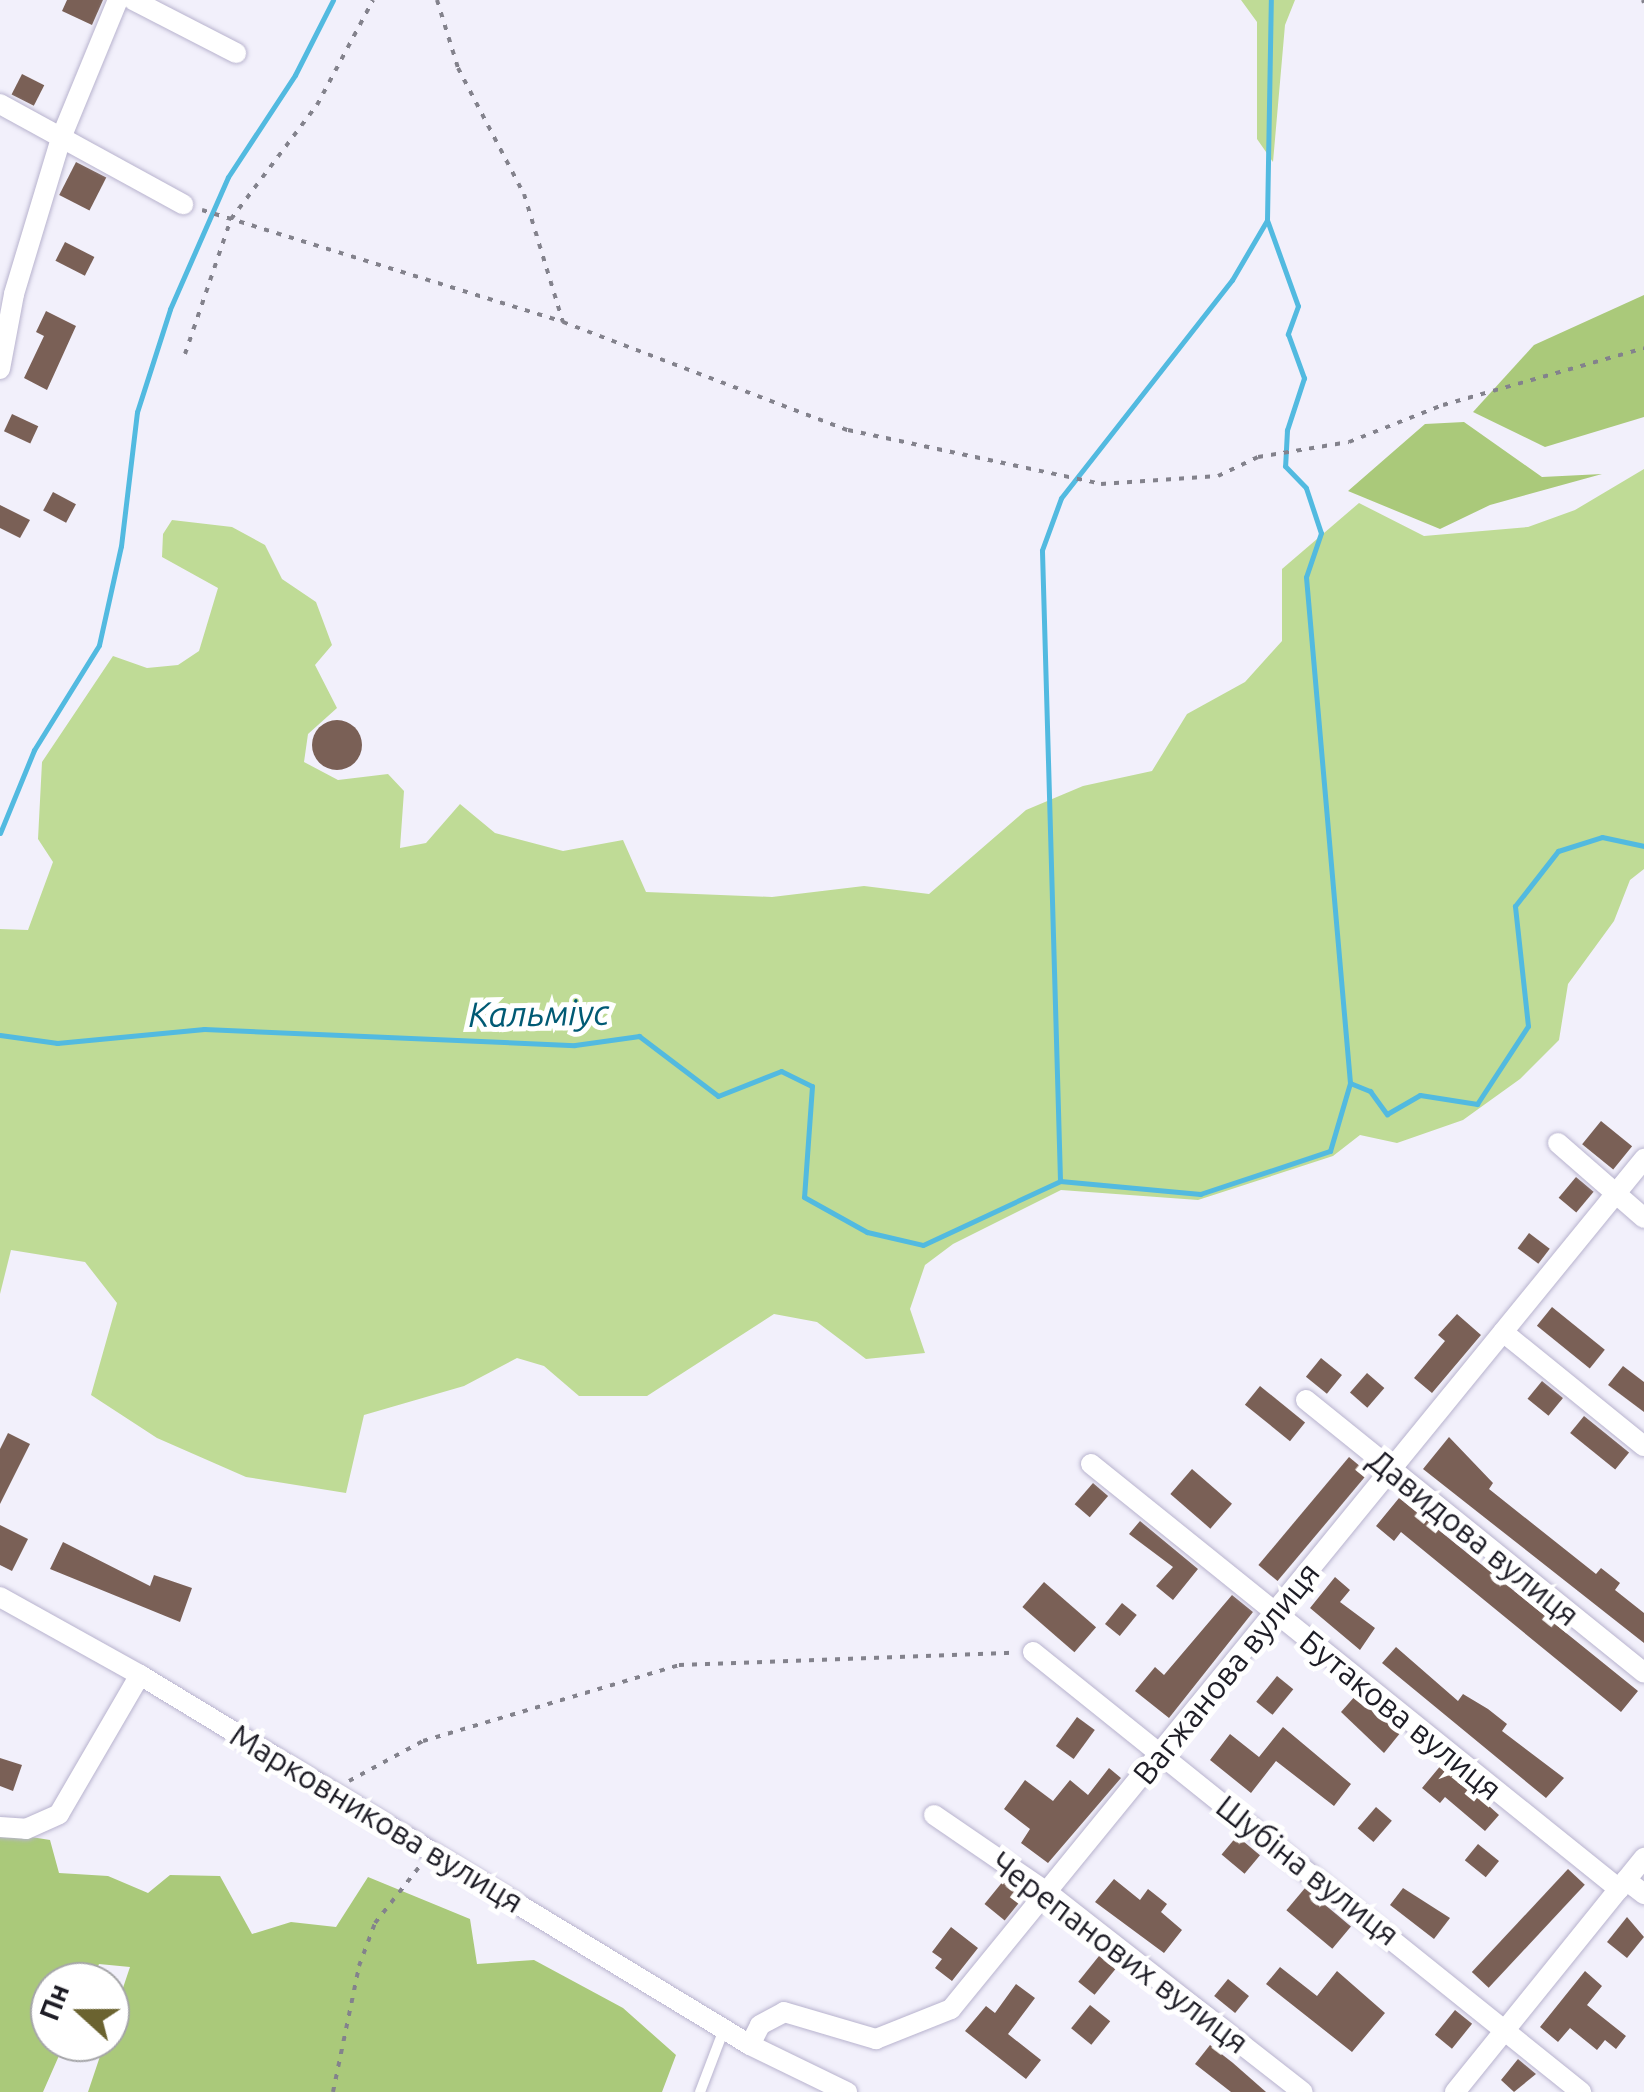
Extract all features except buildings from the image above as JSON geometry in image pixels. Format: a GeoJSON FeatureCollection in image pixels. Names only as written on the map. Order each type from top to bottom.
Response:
{"type":"FeatureCollection","features":[{"type":"Feature","properties":{"kind":"street"},"geometry":{"type":"LineString","coordinates":[[0,370],[7,290],[60,138],[118,0]]}},
{"type":"Feature","properties":{"kind":"street"},"geometry":{"type":"LineString","coordinates":[[133,0],[236,53]]}},
{"type":"Feature","properties":{"kind":"street"},"geometry":{"type":"LineString","coordinates":[[0,104],[183,204]]}},
{"type":"Feature","properties":{"kind":"street"},"geometry":{"type":"LineString","coordinates":[[1558,1143],[1644,1218]]}},
{"type":"Feature","properties":{"kind":"street","name":"Вагжанова вулиця"},"geometry":{"type":"LineString","coordinates":[[750,2045],[760,2025],[784,2012],[876,2039],[943,2016],[1048,1893],[1644,1159]]}},
{"type":"Feature","properties":{"kind":"street"},"geometry":{"type":"LineString","coordinates":[[1503,1332],[1644,1446]]}},
{"type":"Feature","properties":{"kind":"street","name":"Давидова вулиця"},"geometry":{"type":"LineString","coordinates":[[1306,1400],[1644,1673]]}},
{"type":"Feature","properties":{"kind":"street","name":"Бутакова вулиця"},"geometry":{"type":"LineString","coordinates":[[1091,1464],[1275,1614],[1623,1884],[1644,1894]]}},
{"type":"Feature","properties":{"kind":"street","name":"Марковникова вулиця"},"geometry":{"type":"LineString","coordinates":[[0,1597],[140,1675],[750,2045],[847,2092]]}},
{"type":"Feature","properties":{"kind":"street","name":"Шубіна вулиця"},"geometry":{"type":"LineString","coordinates":[[1033,1652],[1581,2092]]}},
{"type":"Feature","properties":{"kind":"street"},"geometry":{"type":"LineString","coordinates":[[0,1828],[26,1830],[59,1814],[140,1675]]}},
{"type":"Feature","properties":{"kind":"street","name":"Черепанових вулиця"},"geometry":{"type":"LineString","coordinates":[[934,1815],[1048,1893],[1303,2092]]}},
{"type":"Feature","properties":{"kind":"street"},"geometry":{"type":"LineString","coordinates":[[1456,2092],[1644,1858]]}},
{"type":"Feature","properties":{"kind":"lane"},"geometry":{"type":"LineString","coordinates":[[700,2092],[724,2029]]}},
{"type":"Feature","properties":{"kind":"path"},"geometry":{"type":"LineString","coordinates":[[185,354],[232,219],[317,105],[373,0]]}},
{"type":"Feature","properties":{"kind":"path"},"geometry":{"type":"LineString","coordinates":[[436,0],[458,68],[524,194],[563,322]]}},
{"type":"Feature","properties":{"kind":"path"},"geometry":{"type":"LineString","coordinates":[[210,213],[563,322],[848,430],[1102,484],[1218,476],[1258,457],[1349,442],[1443,405],[1644,348]]}},
{"type":"Feature","properties":{"kind":"path"},"geometry":{"type":"LineString","coordinates":[[332,1791],[423,1741],[679,1665],[1033,1652]]}},
{"type":"Feature","properties":{"kind":"path"},"geometry":{"type":"LineString","coordinates":[[333,2092],[359,1966],[376,1923],[432,1852]]}},
{"type":"Feature","properties":{"kind":"green space"},"geometry":{"type":"Polygon","coordinates":[[[1241,0],[1295,0],[1285,25],[1273,162],[1257,139],[1257,22],[1241,0]]]}},
{"type":"Feature","properties":{"kind":"green space"},"geometry":{"type":"Polygon","coordinates":[[[1644,295],[1644,417],[1545,447],[1473,412],[1534,345],[1644,295]]]}},
{"type":"Feature","properties":{"kind":"green space"},"geometry":{"type":"Polygon","coordinates":[[[1464,422],[1542,477],[1602,474],[1490,505],[1440,529],[1348,491],[1425,424],[1464,422]]]}},
{"type":"Feature","properties":{"kind":"green space"},"geometry":{"type":"Polygon","coordinates":[[[1644,469],[1644,869],[1630,880],[1614,921],[1568,984],[1559,1040],[1520,1079],[1463,1120],[1397,1143],[1360,1135],[1333,1156],[1198,1200],[1061,1190],[953,1244],[925,1265],[910,1309],[925,1353],[866,1359],[817,1322],[774,1314],[647,1396],[579,1396],[544,1366],[517,1358],[464,1386],[364,1415],[346,1493],[246,1477],[157,1438],[91,1395],[117,1303],[85,1262],[11,1250],[0,1294],[0,929],[28,930],[53,862],[38,839],[42,762],[113,656],[147,668],[178,665],[199,651],[218,588],[162,557],[163,534],[172,520],[232,527],[265,545],[282,579],[316,602],[332,645],[315,665],[337,708],[308,734],[304,762],[338,780],[388,774],[404,791],[400,848],[426,843],[460,804],[495,833],[563,851],[623,840],[646,892],[772,897],[864,886],[929,894],[1026,810],[1083,786],[1152,771],[1187,714],[1245,682],[1282,641],[1282,569],[1359,503],[1424,536],[1528,527],[1575,510],[1644,469]]]}},
{"type":"Feature","properties":{"kind":"green space"},"geometry":{"type":"Polygon","coordinates":[[[0,1832],[50,1840],[59,1873],[108,1876],[148,1893],[170,1875],[220,1876],[252,1934],[291,1922],[336,1927],[368,1877],[470,1919],[477,1964],[534,1960],[623,2008],[676,2055],[662,2092],[88,2092],[98,2062],[130,2062],[130,1962],[30,1962],[30,2062],[56,2062],[43,2092],[0,2092],[0,1832]]]}},
{"type":"Feature","properties":{"kind":"waterway"},"geometry":{"type":"LineString","coordinates":[[0,833],[34,750],[99,645],[121,546],[137,412],[170,309],[228,177],[295,75],[333,0]]}},
{"type":"Feature","properties":{"kind":"waterway"},"geometry":{"type":"LineString","coordinates":[[1060,1180],[1042,550],[1061,498],[1232,280],[1267,220],[1271,0]]}},
{"type":"Feature","properties":{"kind":"waterway"},"geometry":{"type":"LineString","coordinates":[[1267,220],[1298,306],[1288,334],[1304,378],[1287,430],[1285,466],[1306,488],[1321,533],[1306,577],[1350,1083]]}},
{"type":"Feature","properties":{"kind":"waterway","name":"Кальміус"},"geometry":{"type":"LineString","coordinates":[[0,1035],[57,1043],[204,1029],[575,1045],[639,1036],[718,1096],[781,1071],[812,1086],[804,1197],[867,1232],[923,1245],[1060,1181],[1200,1194],[1330,1151],[1350,1083],[1370,1091],[1387,1114],[1420,1095],[1477,1104],[1528,1026],[1515,906],[1558,851],[1602,837],[1644,846]]}}]}
